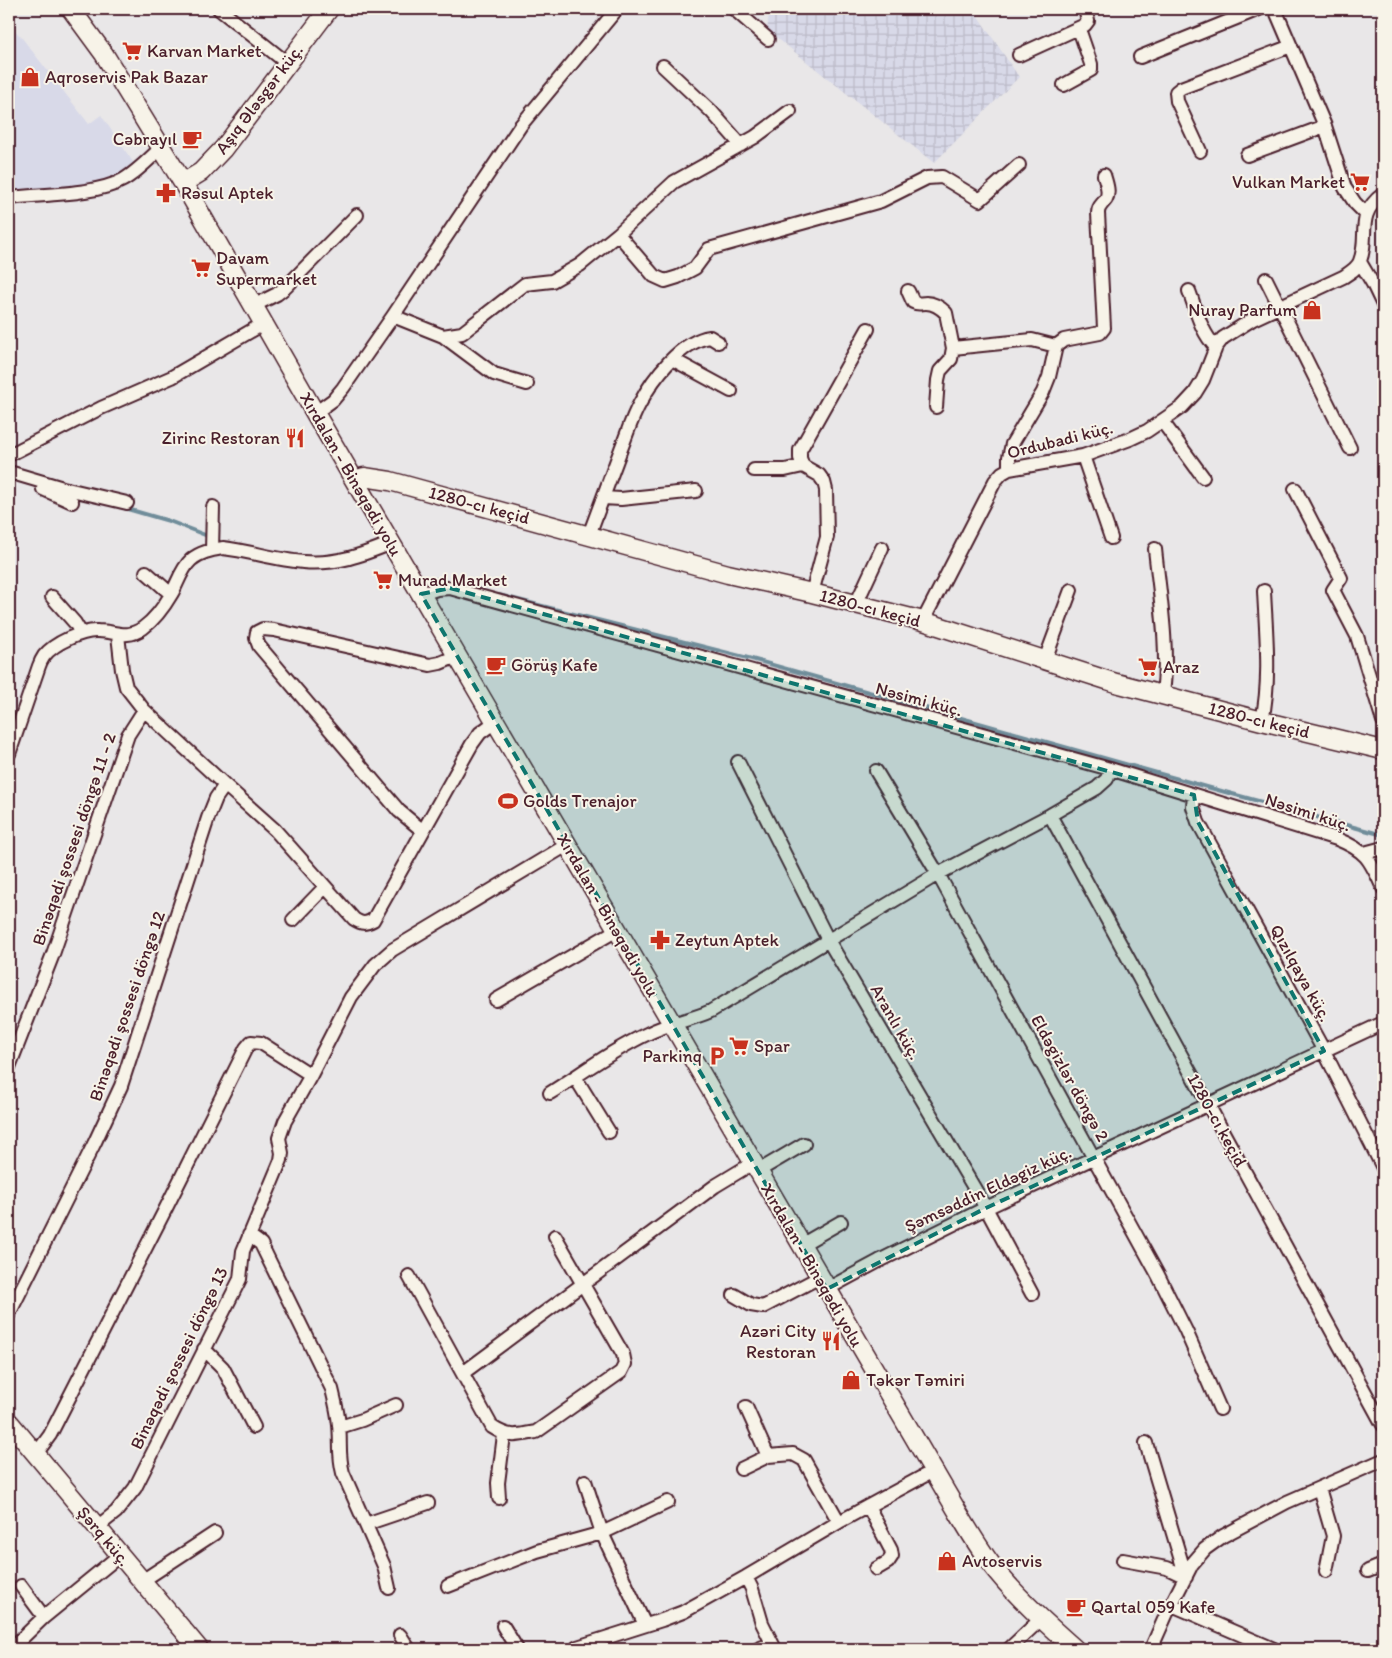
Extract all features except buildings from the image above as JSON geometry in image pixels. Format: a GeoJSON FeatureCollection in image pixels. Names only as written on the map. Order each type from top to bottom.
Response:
{"type":"FeatureCollection","features":[{"type":"Feature","properties":{"kind":"main road","name":"Aşıq Ələsgər küç."},"geometry":{"type":"LineString","coordinates":[[184,183],[201,172],[223,149],[329,9]]}},
{"type":"Feature","properties":{"kind":"main road","name":"Xırdalan - Binəqədi yolu"},"geometry":{"type":"LineString","coordinates":[[75,10],[184,183],[263,324],[985,1557],[1010,1588],[1075,1649]]}},
{"type":"Feature","properties":{"kind":"main road","name":"1280-cı keçid"},"geometry":{"type":"LineString","coordinates":[[355,480],[364,477],[383,479],[728,574],[812,593],[923,622],[1116,683],[1383,750]]}},
{"type":"Feature","properties":{"kind":"main road","name":"Şərq küç."},"geometry":{"type":"LineString","coordinates":[[9,1422],[199,1649]]}},
{"type":"Feature","properties":{"kind":"street"},"geometry":{"type":"LineString","coordinates":[[219,9],[287,63]]}},
{"type":"Feature","properties":{"kind":"street"},"geometry":{"type":"LineString","coordinates":[[315,413],[333,400],[344,388],[521,125],[617,9]]}},
{"type":"Feature","properties":{"kind":"street"},"geometry":{"type":"LineString","coordinates":[[734,9],[768,39]]}},
{"type":"Feature","properties":{"kind":"street"},"geometry":{"type":"LineString","coordinates":[[1019,55],[1079,29],[1088,21],[1085,9]]}},
{"type":"Feature","properties":{"kind":"street"},"geometry":{"type":"LineString","coordinates":[[1140,57],[1259,9]]}},
{"type":"Feature","properties":{"kind":"street"},"geometry":{"type":"LineString","coordinates":[[1275,9],[1325,126],[1346,188],[1355,203],[1366,214]]}},
{"type":"Feature","properties":{"kind":"street"},"geometry":{"type":"LineString","coordinates":[[1064,85],[1091,70],[1091,64],[1079,29]]}},
{"type":"Feature","properties":{"kind":"street"},"geometry":{"type":"LineString","coordinates":[[1200,151],[1177,100],[1176,92],[1181,88],[1291,46]]}},
{"type":"Feature","properties":{"kind":"street"},"geometry":{"type":"LineString","coordinates":[[663,66],[710,111],[741,145]]}},
{"type":"Feature","properties":{"kind":"street"},"geometry":{"type":"LineString","coordinates":[[443,336],[462,333],[525,284],[552,281],[580,265],[618,234],[674,182],[755,137],[790,111]]}},
{"type":"Feature","properties":{"kind":"street"},"geometry":{"type":"LineString","coordinates":[[1247,155],[1325,126]]}},
{"type":"Feature","properties":{"kind":"street"},"geometry":{"type":"LineString","coordinates":[[9,198],[93,190],[109,186],[124,179],[162,148]]}},
{"type":"Feature","properties":{"kind":"street"},"geometry":{"type":"LineString","coordinates":[[618,234],[654,276],[665,281],[695,268],[709,249],[881,201],[927,178],[942,177],[980,200],[1019,165]]}},
{"type":"Feature","properties":{"kind":"street"},"geometry":{"type":"LineString","coordinates":[[1009,469],[1012,444],[1049,377],[1056,346],[1064,340],[1100,333],[1104,328],[1098,207],[1107,198],[1108,191],[1104,175]]}},
{"type":"Feature","properties":{"kind":"street"},"geometry":{"type":"LineString","coordinates":[[1383,194],[1372,203],[1366,214],[1360,262],[1383,306]]}},
{"type":"Feature","properties":{"kind":"street"},"geometry":{"type":"LineString","coordinates":[[253,306],[277,294],[286,287],[357,215]]}},
{"type":"Feature","properties":{"kind":"street","name":"Ordubadi küç."},"geometry":{"type":"LineString","coordinates":[[923,622],[995,481],[1002,473],[1027,464],[1083,456],[1130,439],[1162,421],[1182,407],[1195,393],[1203,380],[1216,347],[1231,333],[1281,306],[1343,277],[1360,262]]}},
{"type":"Feature","properties":{"kind":"street"},"geometry":{"type":"LineString","coordinates":[[1266,278],[1350,448]]}},
{"type":"Feature","properties":{"kind":"street"},"geometry":{"type":"LineString","coordinates":[[908,290],[913,302],[918,305],[934,304],[946,313],[953,348],[950,359],[940,372],[936,407]]}},
{"type":"Feature","properties":{"kind":"street"},"geometry":{"type":"LineString","coordinates":[[1189,291],[1205,332],[1216,347]]}},
{"type":"Feature","properties":{"kind":"street"},"geometry":{"type":"LineString","coordinates":[[393,316],[443,336],[494,374],[527,384]]}},
{"type":"Feature","properties":{"kind":"street"},"geometry":{"type":"LineString","coordinates":[[9,455],[101,408],[172,377],[263,324]]}},
{"type":"Feature","properties":{"kind":"street"},"geometry":{"type":"LineString","coordinates":[[812,593],[827,537],[826,490],[824,482],[819,475],[803,466],[800,450],[868,329]]}},
{"type":"Feature","properties":{"kind":"street"},"geometry":{"type":"LineString","coordinates":[[589,535],[638,406],[653,382],[672,359],[684,349],[703,338],[710,337],[718,342]]}},
{"type":"Feature","properties":{"kind":"street"},"geometry":{"type":"LineString","coordinates":[[953,348],[1032,340],[1056,346]]}},
{"type":"Feature","properties":{"kind":"street"},"geometry":{"type":"LineString","coordinates":[[672,359],[731,391]]}},
{"type":"Feature","properties":{"kind":"street"},"geometry":{"type":"LineString","coordinates":[[1162,421],[1203,477]]}},
{"type":"Feature","properties":{"kind":"street"},"geometry":{"type":"LineString","coordinates":[[1083,456],[1111,538]]}},
{"type":"Feature","properties":{"kind":"street"},"geometry":{"type":"LineString","coordinates":[[754,470],[785,470],[803,466]]}},
{"type":"Feature","properties":{"kind":"street"},"geometry":{"type":"LineString","coordinates":[[9,472],[63,488],[127,503]]}},
{"type":"Feature","properties":{"kind":"street"},"geometry":{"type":"LineString","coordinates":[[9,480],[51,492],[72,502]]}},
{"type":"Feature","properties":{"kind":"street"},"geometry":{"type":"LineString","coordinates":[[1295,489],[1341,578],[1333,590],[1357,636],[1383,721]]}},
{"type":"Feature","properties":{"kind":"street"},"geometry":{"type":"LineString","coordinates":[[603,498],[621,499],[696,491]]}},
{"type":"Feature","properties":{"kind":"street"},"geometry":{"type":"LineString","coordinates":[[212,507],[212,550]]}},
{"type":"Feature","properties":{"kind":"street"},"geometry":{"type":"LineString","coordinates":[[10,746],[44,656],[50,650],[81,633],[100,631],[118,635],[133,633],[144,628],[172,594],[181,573],[191,560],[212,550],[233,549],[303,562],[327,562],[349,559],[392,543]]}},
{"type":"Feature","properties":{"kind":"street"},"geometry":{"type":"LineString","coordinates":[[856,604],[882,548]]}},
{"type":"Feature","properties":{"kind":"street"},"geometry":{"type":"LineString","coordinates":[[1155,549],[1166,653],[1163,695]]}},
{"type":"Feature","properties":{"kind":"street"},"geometry":{"type":"LineString","coordinates":[[146,572],[172,594]]}},
{"type":"Feature","properties":{"kind":"street","name":"Nəsimi küç."},"geometry":{"type":"LineString","coordinates":[[421,594],[437,588],[450,588],[1110,769],[1337,838],[1353,845],[1364,853],[1383,888]]}},
{"type":"Feature","properties":{"kind":"street"},"geometry":{"type":"LineString","coordinates":[[1045,660],[1071,590]]}},
{"type":"Feature","properties":{"kind":"street"},"geometry":{"type":"LineString","coordinates":[[1262,721],[1266,692],[1267,657],[1264,591]]}},
{"type":"Feature","properties":{"kind":"street"},"geometry":{"type":"LineString","coordinates":[[52,597],[75,623],[81,633]]}},
{"type":"Feature","properties":{"kind":"street"},"geometry":{"type":"LineString","coordinates":[[424,830],[399,811],[258,646],[257,632],[263,629],[274,630],[430,665],[457,656]]}},
{"type":"Feature","properties":{"kind":"street"},"geometry":{"type":"LineString","coordinates":[[118,635],[126,686],[144,710],[275,830],[354,919],[361,924],[373,920],[472,744],[480,733],[496,722]]}},
{"type":"Feature","properties":{"kind":"street","name":"Binəqədi şossesi döngə 11 - 2"},"geometry":{"type":"LineString","coordinates":[[9,1067],[53,954],[128,735],[144,710]]}},
{"type":"Feature","properties":{"kind":"street","name":"Aranlı küç."},"geometry":{"type":"LineString","coordinates":[[738,762],[828,940],[986,1208],[1032,1294]]}},
{"type":"Feature","properties":{"kind":"street"},"geometry":{"type":"LineString","coordinates":[[550,1093],[634,1040],[672,1024],[693,1019],[711,1011],[938,874],[1050,815],[1108,779],[1110,769]]}},
{"type":"Feature","properties":{"kind":"street","name":"Eldəgizlər döngə 2"},"geometry":{"type":"LineString","coordinates":[[876,771],[938,874],[1162,1283],[1186,1331],[1220,1409]]}},
{"type":"Feature","properties":{"kind":"street","name":"Binəqədi şossesi döngə 12"},"geometry":{"type":"LineString","coordinates":[[9,1314],[121,1086],[208,818],[216,798],[225,786]]}},
{"type":"Feature","properties":{"kind":"street","name":"Qızılqaya küç."},"geometry":{"type":"LineString","coordinates":[[1194,795],[1193,807],[1198,822],[1324,1051],[1383,1168]]}},
{"type":"Feature","properties":{"kind":"street","name":"1280-cı keçid"},"geometry":{"type":"LineString","coordinates":[[1050,815],[1364,1387],[1383,1425]]}},
{"type":"Feature","properties":{"kind":"street","name":"Binəqədi şossesi döngə 13"},"geometry":{"type":"LineString","coordinates":[[96,1528],[116,1512],[135,1488],[240,1278],[243,1251],[281,1160],[282,1153],[279,1138],[285,1121],[351,997],[375,965],[392,950],[567,845]]}},
{"type":"Feature","properties":{"kind":"street"},"geometry":{"type":"LineString","coordinates":[[1364,853],[1383,848]]}},
{"type":"Feature","properties":{"kind":"street"},"geometry":{"type":"LineString","coordinates":[[293,920],[325,887]]}},
{"type":"Feature","properties":{"kind":"street"},"geometry":{"type":"LineString","coordinates":[[496,1000],[617,930]]}},
{"type":"Feature","properties":{"kind":"street","name":"Şəmsəddin Eldəgiz küç."},"geometry":{"type":"LineString","coordinates":[[734,1295],[751,1305],[763,1307],[863,1269],[986,1208],[1383,1023]]}},
{"type":"Feature","properties":{"kind":"street"},"geometry":{"type":"LineString","coordinates":[[36,1454],[50,1435],[246,1048],[252,1042],[261,1043],[311,1075]]}},
{"type":"Feature","properties":{"kind":"street"},"geometry":{"type":"LineString","coordinates":[[575,1077],[609,1132]]}},
{"type":"Feature","properties":{"kind":"street"},"geometry":{"type":"LineString","coordinates":[[463,1372],[715,1186],[804,1144]]}},
{"type":"Feature","properties":{"kind":"street"},"geometry":{"type":"LineString","coordinates":[[801,1245],[841,1222]]}},
{"type":"Feature","properties":{"kind":"street"},"geometry":{"type":"LineString","coordinates":[[249,1235],[261,1244],[332,1389],[340,1427],[339,1459],[343,1473],[384,1566],[389,1588]]}},
{"type":"Feature","properties":{"kind":"street"},"geometry":{"type":"LineString","coordinates":[[410,1276],[492,1427],[504,1435],[536,1432],[621,1372],[625,1364],[623,1354],[555,1236]]}},
{"type":"Feature","properties":{"kind":"street"},"geometry":{"type":"LineString","coordinates":[[204,1349],[223,1368],[254,1427]]}},
{"type":"Feature","properties":{"kind":"street"},"geometry":{"type":"LineString","coordinates":[[340,1427],[362,1420],[396,1405]]}},
{"type":"Feature","properties":{"kind":"street"},"geometry":{"type":"LineString","coordinates":[[746,1407],[768,1456]]}},
{"type":"Feature","properties":{"kind":"street"},"geometry":{"type":"LineString","coordinates":[[499,1498],[498,1483],[504,1435]]}},
{"type":"Feature","properties":{"kind":"street"},"geometry":{"type":"LineString","coordinates":[[1146,1443],[1186,1578]]}},
{"type":"Feature","properties":{"kind":"street"},"geometry":{"type":"LineString","coordinates":[[741,1469],[768,1456],[793,1454],[804,1460],[839,1522]]}},
{"type":"Feature","properties":{"kind":"street"},"geometry":{"type":"LineString","coordinates":[[1151,1649],[1192,1564],[1205,1549],[1223,1536],[1287,1502],[1383,1460]]}},
{"type":"Feature","properties":{"kind":"street"},"geometry":{"type":"LineString","coordinates":[[577,1647],[683,1612],[746,1578],[839,1522],[933,1471]]}},
{"type":"Feature","properties":{"kind":"street"},"geometry":{"type":"LineString","coordinates":[[585,1481],[602,1533],[645,1625]]}},
{"type":"Feature","properties":{"kind":"street"},"geometry":{"type":"LineString","coordinates":[[1319,1488],[1333,1536],[1326,1571]]}},
{"type":"Feature","properties":{"kind":"street"},"geometry":{"type":"LineString","coordinates":[[448,1586],[537,1551],[602,1533],[668,1502]]}},
{"type":"Feature","properties":{"kind":"street"},"geometry":{"type":"LineString","coordinates":[[366,1524],[428,1503]]}},
{"type":"Feature","properties":{"kind":"street"},"geometry":{"type":"LineString","coordinates":[[868,1506],[891,1550],[892,1556],[888,1562],[876,1569]]}},
{"type":"Feature","properties":{"kind":"street"},"geometry":{"type":"LineString","coordinates":[[142,1581],[215,1533]]}},
{"type":"Feature","properties":{"kind":"street"},"geometry":{"type":"LineString","coordinates":[[11,1649],[44,1617],[120,1555]]}},
{"type":"Feature","properties":{"kind":"street"},"geometry":{"type":"LineString","coordinates":[[1123,1560],[1168,1568],[1186,1578]]}},
{"type":"Feature","properties":{"kind":"street"},"geometry":{"type":"LineString","coordinates":[[1368,1571],[1383,1565]]}},
{"type":"Feature","properties":{"kind":"street"},"geometry":{"type":"LineString","coordinates":[[746,1578],[752,1589],[764,1628],[774,1646],[758,1649]]}},
{"type":"Feature","properties":{"kind":"street"},"geometry":{"type":"LineString","coordinates":[[20,1586],[44,1617]]}},
{"type":"Feature","properties":{"kind":"street"},"geometry":{"type":"LineString","coordinates":[[1172,1605],[1274,1649]]}},
{"type":"Feature","properties":{"kind":"street"},"geometry":{"type":"LineString","coordinates":[[1009,1649],[1041,1619]]}},
{"type":"Feature","properties":{"kind":"street"},"geometry":{"type":"LineString","coordinates":[[503,1626],[517,1649]]}},
{"type":"Feature","properties":{"kind":"street"},"geometry":{"type":"LineString","coordinates":[[400,1635],[409,1649]]}},
{"type":"Feature","properties":{"kind":"highlighted area"},"geometry":{"type":"Polygon","coordinates":[[[450,588],[1194,795],[1198,822],[1324,1051],[986,1208],[827,1289],[421,594],[450,588]]]}},
{"type":"Feature","properties":{"kind":"shaded area"},"geometry":{"type":"Polygon","coordinates":[[[743,9],[973,9],[1019,77],[934,163],[767,30],[769,14],[743,9]]]}},
{"type":"Feature","properties":{"kind":"shaded area","name":"Aqroservis Pak Bazar"},"geometry":{"type":"Polygon","coordinates":[[[9,24],[89,124],[101,115],[135,165],[124,172],[96,183],[9,193],[9,24]]]}},
{"type":"Feature","properties":{"kind":"waterway"},"geometry":{"type":"LineString","coordinates":[[124,508],[169,521],[205,535]]}},
{"type":"Feature","properties":{"kind":"waterway"},"geometry":{"type":"LineString","coordinates":[[436,579],[451,583]]}},
{"type":"Feature","properties":{"kind":"waterway"},"geometry":{"type":"LineString","coordinates":[[499,595],[748,658],[1383,835]]}},
{"type":"Feature","properties":{"kind":"place","name":"Karvan Market"},"geometry":{"type":"Point","coordinates":[132,51]}},
{"type":"Feature","properties":{"kind":"place","name":"Aqroservis Pak Bazar"},"geometry":{"type":"Point","coordinates":[30,77]}},
{"type":"Feature","properties":{"kind":"place","name":"Cəbrayıl"},"geometry":{"type":"Point","coordinates":[192,139]}},
{"type":"Feature","properties":{"kind":"place","name":"Vulkan Market"},"geometry":{"type":"Point","coordinates":[1360,182]}},
{"type":"Feature","properties":{"kind":"place","name":"Rəsul Aptek"},"geometry":{"type":"Point","coordinates":[166,193]}},
{"type":"Feature","properties":{"kind":"place","name":"Davam Supermarket"},"geometry":{"type":"Point","coordinates":[201,268]}},
{"type":"Feature","properties":{"kind":"place","name":"Nuray Parfum"},"geometry":{"type":"Point","coordinates":[1312,310]}},
{"type":"Feature","properties":{"kind":"place","name":"Zirinc Restoran"},"geometry":{"type":"Point","coordinates":[295,438]}},
{"type":"Feature","properties":{"kind":"place","name":"Murad Market"},"geometry":{"type":"Point","coordinates":[383,580]}},
{"type":"Feature","properties":{"kind":"place","name":"Görüş Kafe"},"geometry":{"type":"Point","coordinates":[496,665]}},
{"type":"Feature","properties":{"kind":"place","name":"Araz"},"geometry":{"type":"Point","coordinates":[1148,667]}},
{"type":"Feature","properties":{"kind":"place","name":"Golds Trenajor"},"geometry":{"type":"Point","coordinates":[508,801]}},
{"type":"Feature","properties":{"kind":"place","name":"Zeytun Aptek"},"geometry":{"type":"Point","coordinates":[660,940]}},
{"type":"Feature","properties":{"kind":"place","name":"Spar"},"geometry":{"type":"Point","coordinates":[739,1046]}},
{"type":"Feature","properties":{"kind":"place","name":"Parkinq"},"geometry":{"type":"Point","coordinates":[717,1056]}},
{"type":"Feature","properties":{"kind":"place","name":"Azəri City Restoran"},"geometry":{"type":"Point","coordinates":[831,1341]}},
{"type":"Feature","properties":{"kind":"place","name":"Təkər Təmiri"},"geometry":{"type":"Point","coordinates":[851,1380]}},
{"type":"Feature","properties":{"kind":"place","name":"Avtoservis"},"geometry":{"type":"Point","coordinates":[947,1561]}},
{"type":"Feature","properties":{"kind":"place","name":"Qartal 059 Kafe"},"geometry":{"type":"Point","coordinates":[1076,1607]}}]}
